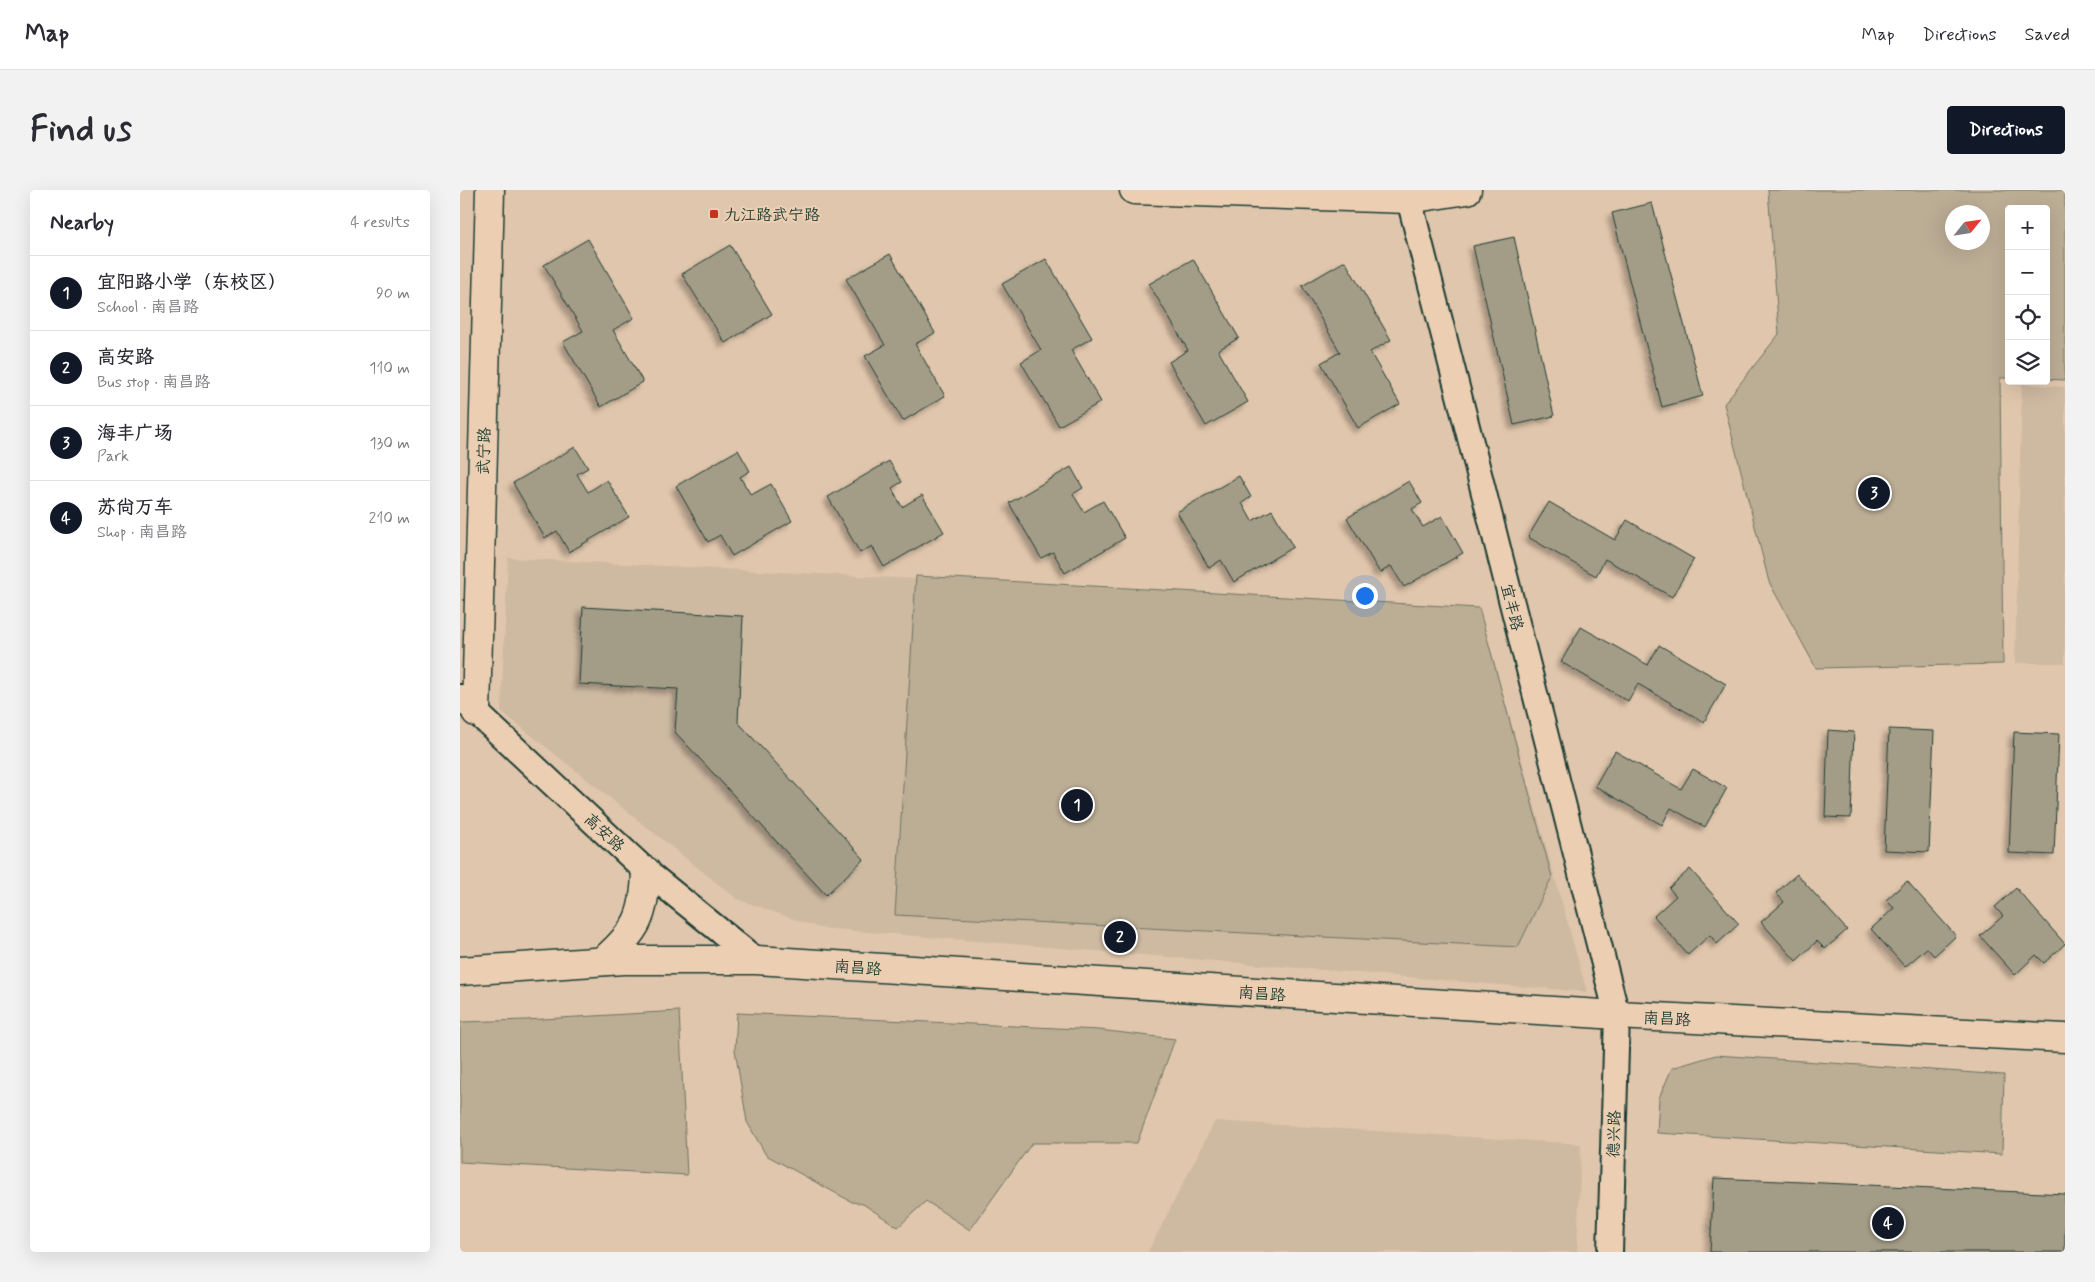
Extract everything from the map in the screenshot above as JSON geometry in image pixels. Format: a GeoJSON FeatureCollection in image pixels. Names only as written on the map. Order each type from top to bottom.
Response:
{"type":"FeatureCollection","features":[{"type":"Feature","properties":{"kind":"main road","name":"武宁路"},"geometry":{"type":"LineString","coordinates":[[468,705],[490,190]]}},
{"type":"Feature","properties":{"kind":"main road"},"geometry":{"type":"LineString","coordinates":[[1134,190],[1409,199],[1468,190]]}},
{"type":"Feature","properties":{"kind":"main road"},"geometry":{"type":"LineString","coordinates":[[603,961],[625,942],[638,921],[645,897],[646,871]]}},
{"type":"Feature","properties":{"kind":"main road","name":"南昌路"},"geometry":{"type":"LineString","coordinates":[[460,971],[603,961],[756,960],[1617,1015],[2065,1038]]}},
{"type":"Feature","properties":{"kind":"street","name":"宜丰路"},"geometry":{"type":"LineString","coordinates":[[1409,199],[1617,1015]]}},
{"type":"Feature","properties":{"kind":"street","name":"高安路"},"geometry":{"type":"LineString","coordinates":[[468,705],[646,871],[756,960]]}},
{"type":"Feature","properties":{"kind":"street","name":"德兴路"},"geometry":{"type":"LineString","coordinates":[[1610,1252],[1617,1015]]}},
{"type":"Feature","properties":{"kind":"shaded area"},"geometry":{"type":"Polygon","coordinates":[[[1768,190],[2065,190],[2065,380],[2050,379],[2050,205],[2005,205],[2005,378],[2000,378],[2003,664],[1816,668],[1769,582],[1724,404],[1779,334],[1768,190]]]}},
{"type":"Feature","properties":{"kind":"shaded area"},"geometry":{"type":"Polygon","coordinates":[[[2022,385],[2065,387],[2065,663],[2015,663],[2022,385]]]}},
{"type":"Feature","properties":{"kind":"shaded area"},"geometry":{"type":"Polygon","coordinates":[[[508,558],[1479,608],[1587,992],[820,928],[737,899],[501,711],[508,558]]]}},
{"type":"Feature","properties":{"kind":"shaded area"},"geometry":{"type":"Polygon","coordinates":[[[916,576],[1479,608],[1552,877],[1518,947],[895,915],[916,576]]]}},
{"type":"Feature","properties":{"kind":"shaded area"},"geometry":{"type":"Polygon","coordinates":[[[679,1011],[687,1175],[460,1162],[460,1022],[679,1011]]]}},
{"type":"Feature","properties":{"kind":"shaded area"},"geometry":{"type":"Polygon","coordinates":[[[737,1013],[1099,1030],[1175,1039],[1137,1143],[1032,1143],[970,1230],[926,1201],[898,1227],[863,1204],[852,1202],[766,1155],[747,1122],[735,1050],[737,1013]]]}},
{"type":"Feature","properties":{"kind":"shaded area"},"geometry":{"type":"Polygon","coordinates":[[[1716,1055],[2004,1075],[2002,1154],[1657,1133],[1659,1098],[1672,1068],[1716,1055]]]}},
{"type":"Feature","properties":{"kind":"shaded area"},"geometry":{"type":"Polygon","coordinates":[[[1215,1121],[1581,1144],[1577,1252],[1148,1252],[1215,1121]]]}},
{"type":"Feature","properties":{"kind":"building"},"geometry":{"type":"Polygon","coordinates":[[[1652,203],[1703,396],[1662,407],[1612,213],[1652,203]]]}},
{"type":"Feature","properties":{"kind":"building"},"geometry":{"type":"Polygon","coordinates":[[[1514,237],[1554,416],[1514,425],[1473,246],[1514,237]]]}},
{"type":"Feature","properties":{"kind":"building"},"geometry":{"type":"Polygon","coordinates":[[[588,239],[634,318],[613,330],[643,382],[601,407],[563,342],[583,331],[544,265],[588,239]]]}},
{"type":"Feature","properties":{"kind":"building"},"geometry":{"type":"Polygon","coordinates":[[[730,245],[772,314],[725,343],[682,274],[730,245]]]}},
{"type":"Feature","properties":{"kind":"building"},"geometry":{"type":"Polygon","coordinates":[[[890,254],[935,333],[915,344],[945,396],[903,421],[865,356],[885,345],[846,279],[890,254]]]}},
{"type":"Feature","properties":{"kind":"building"},"geometry":{"type":"Polygon","coordinates":[[[1046,259],[1092,338],[1071,350],[1101,402],[1059,426],[1021,362],[1041,350],[1002,284],[1046,259]]]}},
{"type":"Feature","properties":{"kind":"building"},"geometry":{"type":"Polygon","coordinates":[[[1193,259],[1239,338],[1218,350],[1248,402],[1206,426],[1169,362],[1188,350],[1149,284],[1193,259]]]}},
{"type":"Feature","properties":{"kind":"building"},"geometry":{"type":"Polygon","coordinates":[[[1345,261],[1391,340],[1370,352],[1400,404],[1358,428],[1321,363],[1340,352],[1302,286],[1345,261]]]}},
{"type":"Feature","properties":{"kind":"building"},"geometry":{"type":"Polygon","coordinates":[[[575,447],[588,468],[577,474],[588,492],[607,480],[629,517],[569,552],[557,531],[545,538],[513,483],[575,447]]]}},
{"type":"Feature","properties":{"kind":"building"},"geometry":{"type":"Polygon","coordinates":[[[738,450],[750,471],[740,477],[751,495],[771,484],[792,521],[732,556],[720,535],[708,542],[676,486],[738,450]]]}},
{"type":"Feature","properties":{"kind":"building"},"geometry":{"type":"Polygon","coordinates":[[[889,461],[902,482],[892,488],[902,507],[922,495],[944,532],[884,567],[872,546],[860,553],[828,497],[889,461]]]}},
{"type":"Feature","properties":{"kind":"building"},"geometry":{"type":"Polygon","coordinates":[[[1071,467],[1083,488],[1073,494],[1084,512],[1103,501],[1125,538],[1065,573],[1053,552],[1041,558],[1009,503],[1071,467]]]}},
{"type":"Feature","properties":{"kind":"building"},"geometry":{"type":"Polygon","coordinates":[[[1239,476],[1251,497],[1242,503],[1252,521],[1272,510],[1293,547],[1234,582],[1221,560],[1209,568],[1177,512],[1239,476]]]}},
{"type":"Feature","properties":{"kind":"building"},"geometry":{"type":"Polygon","coordinates":[[[1409,481],[1422,503],[1412,509],[1423,527],[1442,516],[1463,553],[1404,587],[1391,566],[1380,573],[1347,518],[1409,481]]]}},
{"type":"Feature","properties":{"kind":"building"},"geometry":{"type":"Polygon","coordinates":[[[1549,502],[1615,540],[1627,520],[1694,559],[1672,597],[1605,559],[1596,576],[1528,537],[1549,502]]]}},
{"type":"Feature","properties":{"kind":"building"},"geometry":{"type":"Polygon","coordinates":[[[583,607],[743,616],[738,722],[864,859],[826,895],[675,732],[678,689],[579,684],[583,607]]]}},
{"type":"Feature","properties":{"kind":"building"},"geometry":{"type":"Polygon","coordinates":[[[1581,627],[1648,665],[1659,645],[1726,684],[1704,722],[1638,684],[1628,701],[1561,662],[1581,627]]]}},
{"type":"Feature","properties":{"kind":"building"},"geometry":{"type":"Polygon","coordinates":[[[1889,729],[1934,731],[1929,852],[1884,850],[1889,729]]]}},
{"type":"Feature","properties":{"kind":"building"},"geometry":{"type":"Polygon","coordinates":[[[1828,730],[1854,732],[1851,818],[1825,817],[1828,730]]]}},
{"type":"Feature","properties":{"kind":"building"},"geometry":{"type":"Polygon","coordinates":[[[2014,732],[2059,734],[2054,855],[2009,853],[2014,732]]]}},
{"type":"Feature","properties":{"kind":"building"},"geometry":{"type":"Polygon","coordinates":[[[1615,751],[1681,789],[1693,769],[1727,788],[1705,827],[1671,808],[1662,825],[1595,786],[1615,751]]]}},
{"type":"Feature","properties":{"kind":"building"},"geometry":{"type":"Polygon","coordinates":[[[1690,869],[1739,924],[1717,944],[1710,935],[1688,955],[1654,916],[1676,896],[1669,888],[1690,869]]]}},
{"type":"Feature","properties":{"kind":"building"},"geometry":{"type":"Polygon","coordinates":[[[1797,874],[1847,930],[1825,949],[1817,941],[1796,961],[1761,922],[1784,902],[1776,893],[1797,874]]]}},
{"type":"Feature","properties":{"kind":"building"},"geometry":{"type":"Polygon","coordinates":[[[1907,881],[1956,936],[1934,956],[1927,948],[1905,967],[1871,929],[1894,908],[1886,900],[1907,881]]]}},
{"type":"Feature","properties":{"kind":"building"},"geometry":{"type":"Polygon","coordinates":[[[2016,888],[2065,944],[2044,963],[2036,955],[2015,975],[1980,936],[2003,916],[1995,907],[2016,888]]]}},
{"type":"Feature","properties":{"kind":"building"},"geometry":{"type":"Polygon","coordinates":[[[1714,1178],[2065,1194],[2065,1252],[1710,1252],[1714,1178]]]}},
{"type":"Feature","properties":{"kind":"place","name":"九江路武宁路"},"geometry":{"type":"Point","coordinates":[714,214]}},
{"type":"Feature","properties":{"kind":"place","name":"海丰广场"},"geometry":{"type":"Point","coordinates":[1874,493]}},
{"type":"Feature","properties":{"kind":"place","name":"宜阳路小学（东校区）"},"geometry":{"type":"Point","coordinates":[1077,805]}},
{"type":"Feature","properties":{"kind":"place","name":"高安路"},"geometry":{"type":"Point","coordinates":[1120,937]}},
{"type":"Feature","properties":{"kind":"place","name":"苏尚万车"},"geometry":{"type":"Point","coordinates":[1888,1223]}}]}
